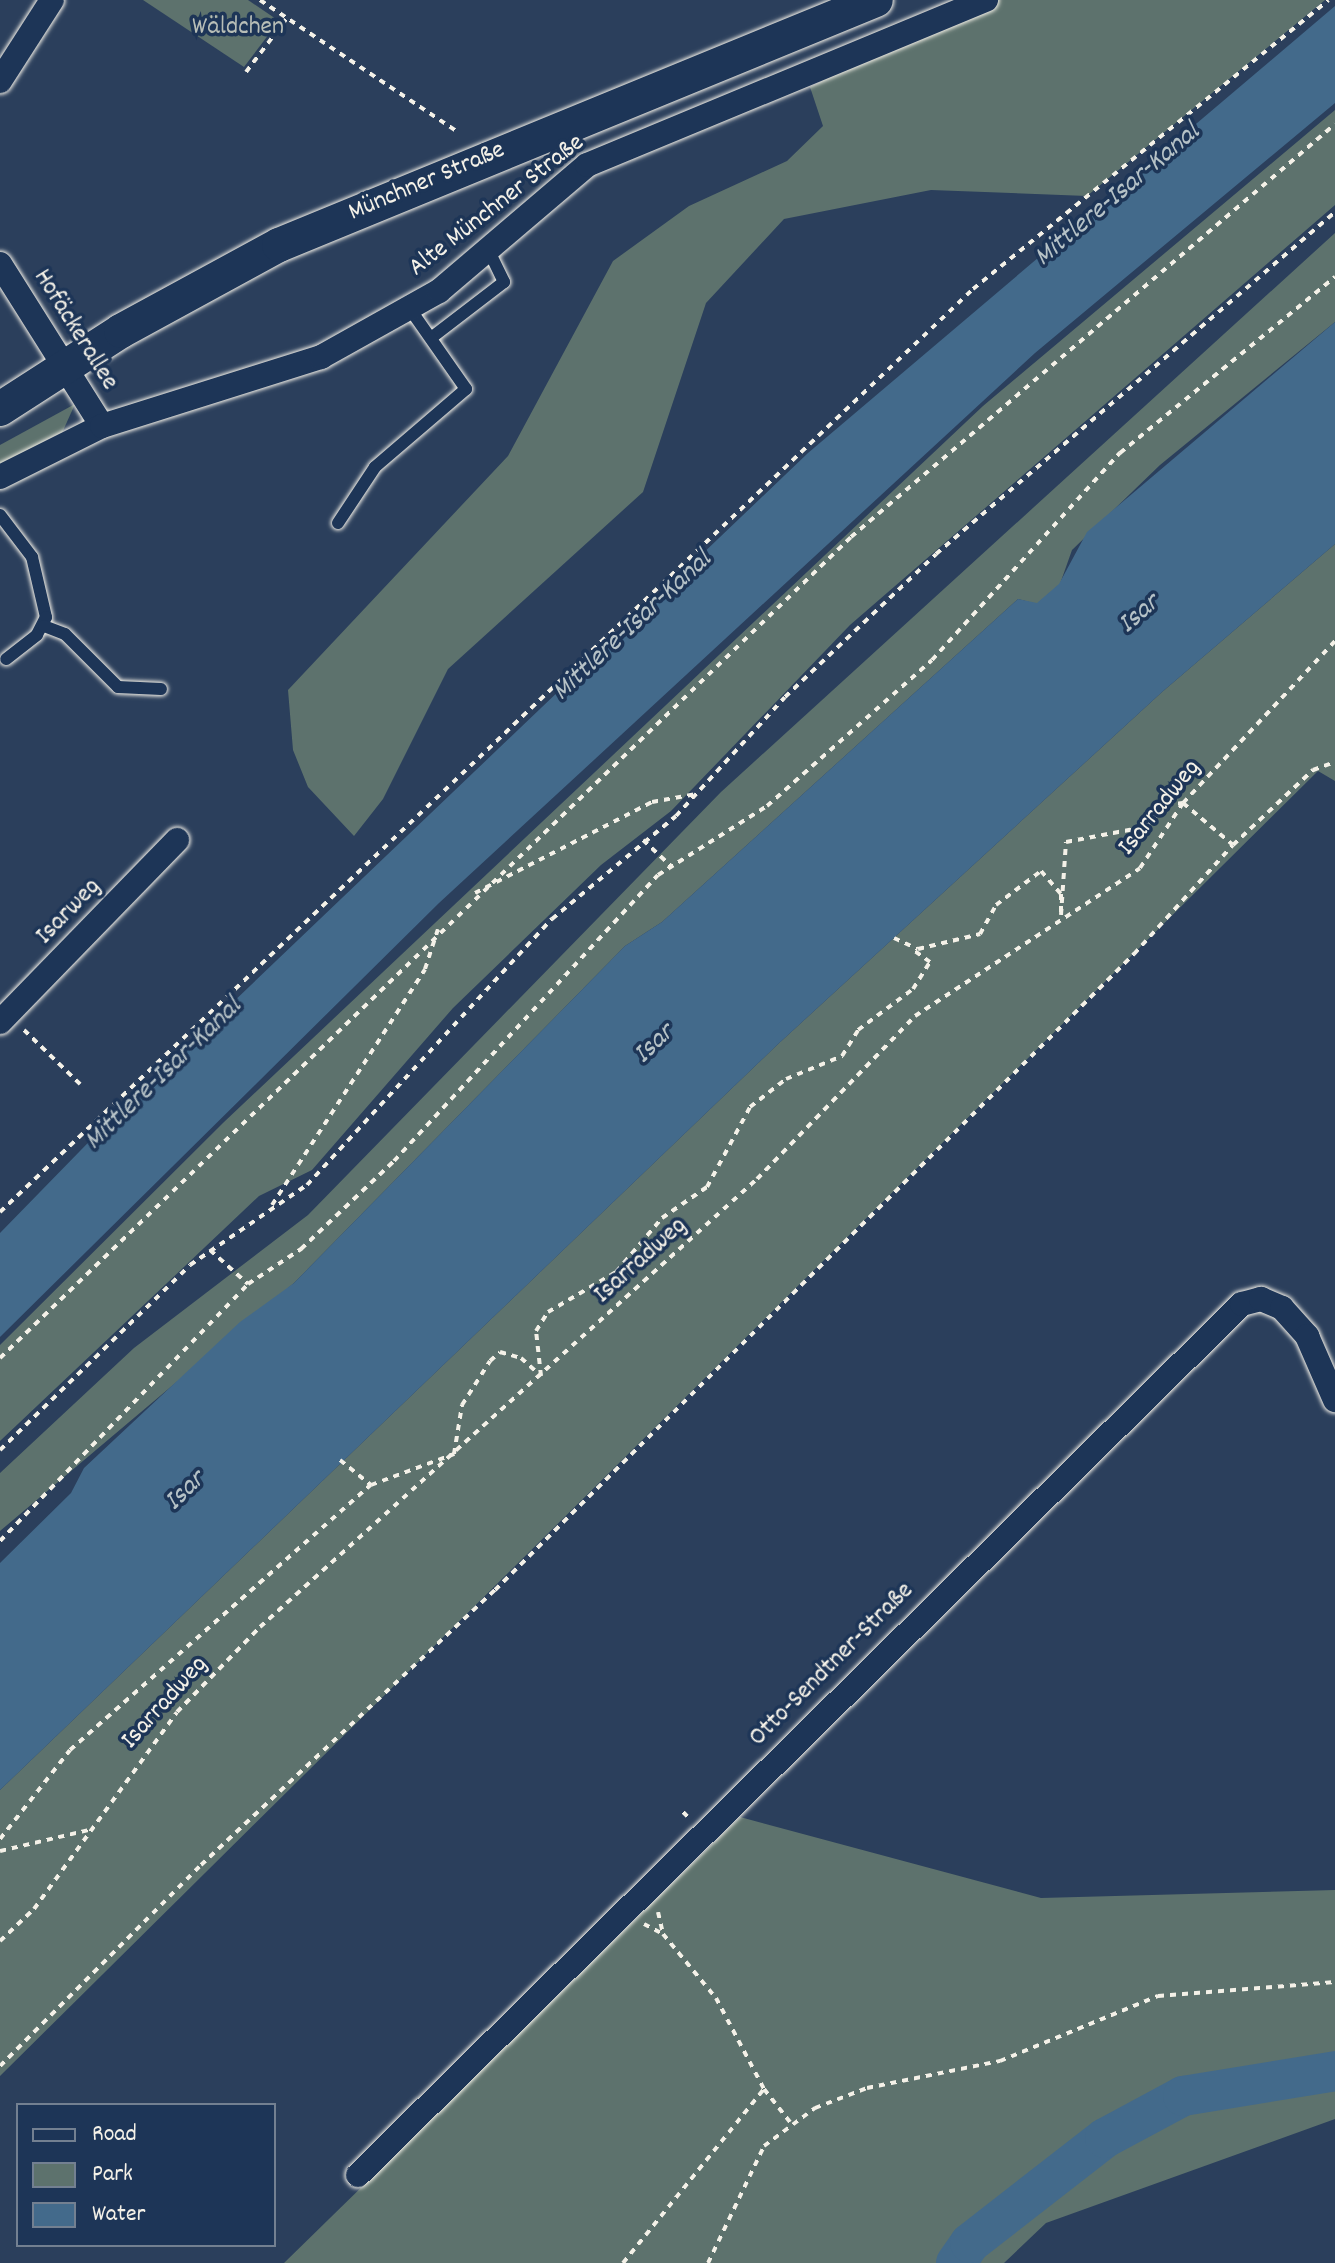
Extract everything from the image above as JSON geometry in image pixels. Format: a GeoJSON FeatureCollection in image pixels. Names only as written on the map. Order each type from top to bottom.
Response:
{"type":"FeatureCollection","features":[{"type":"Feature","properties":{"kind":"main road","name":"Münchner Straße"},"geometry":{"type":"LineString","coordinates":[[0,409],[65,368],[279,245],[876,0]]}},
{"type":"Feature","properties":{"kind":"street"},"geometry":{"type":"LineString","coordinates":[[0,81],[52,0]]}},
{"type":"Feature","properties":{"kind":"street","name":"Alte Münchner Straße"},"geometry":{"type":"LineString","coordinates":[[0,477],[102,426],[321,357],[410,309],[489,251],[612,152],[837,67],[986,0]]}},
{"type":"Feature","properties":{"kind":"street","name":"Hofäckerallee"},"geometry":{"type":"LineString","coordinates":[[0,264],[102,426]]}},
{"type":"Feature","properties":{"kind":"street","name":"Isarweg"},"geometry":{"type":"LineString","coordinates":[[4,1018],[177,840]]}},
{"type":"Feature","properties":{"kind":"street","name":"Otto-Sendtner-Straße"},"geometry":{"type":"LineString","coordinates":[[358,2175],[1242,1304],[1261,1299],[1282,1308],[1307,1336],[1335,1400]]}},
{"type":"Feature","properties":{"kind":"lane"},"geometry":{"type":"LineString","coordinates":[[431,338],[504,282],[489,251]]}},
{"type":"Feature","properties":{"kind":"lane"},"geometry":{"type":"LineString","coordinates":[[338,523],[375,467],[464,395],[410,309]]}},
{"type":"Feature","properties":{"kind":"lane"},"geometry":{"type":"LineString","coordinates":[[0,515],[25,543],[40,578],[44,626]]}},
{"type":"Feature","properties":{"kind":"lane"},"geometry":{"type":"LineString","coordinates":[[6,659],[44,626]]}},
{"type":"Feature","properties":{"kind":"lane"},"geometry":{"type":"LineString","coordinates":[[44,626],[65,634],[118,687],[161,689]]}},
{"type":"Feature","properties":{"kind":"path"},"geometry":{"type":"LineString","coordinates":[[260,0],[458,132]]}},
{"type":"Feature","properties":{"kind":"path"},"geometry":{"type":"LineString","coordinates":[[0,1212],[973,289],[1328,0]]}},
{"type":"Feature","properties":{"kind":"path"},"geometry":{"type":"LineString","coordinates":[[246,72],[287,18]]}},
{"type":"Feature","properties":{"kind":"path"},"geometry":{"type":"LineString","coordinates":[[0,1358],[475,893],[939,455],[1335,124]]}},
{"type":"Feature","properties":{"kind":"path"},"geometry":{"type":"LineString","coordinates":[[0,1450],[210,1250],[322,1170],[466,1005],[696,794],[936,554],[1335,212]]}},
{"type":"Feature","properties":{"kind":"path"},"geometry":{"type":"LineString","coordinates":[[0,1541],[248,1284],[358,1198],[672,867],[767,806],[932,660],[1120,453],[1335,277]]}},
{"type":"Feature","properties":{"kind":"path","name":"Isarradweg"},"geometry":{"type":"LineString","coordinates":[[0,1941],[34,1909],[177,1712],[454,1454],[757,1179],[915,1016],[1061,915],[1140,868],[1183,803],[1335,641]]}},
{"type":"Feature","properties":{"kind":"path"},"geometry":{"type":"LineString","coordinates":[[0,2066],[201,1865],[495,1590],[1134,954],[1233,845],[1313,770],[1335,762]]}},
{"type":"Feature","properties":{"kind":"path"},"geometry":{"type":"LineString","coordinates":[[475,893],[652,802],[696,794]]}},
{"type":"Feature","properties":{"kind":"path"},"geometry":{"type":"LineString","coordinates":[[1061,915],[1066,842],[1145,827],[1166,805],[1183,803],[1233,845]]}},
{"type":"Feature","properties":{"kind":"path"},"geometry":{"type":"LineString","coordinates":[[643,840],[672,867]]}},
{"type":"Feature","properties":{"kind":"path"},"geometry":{"type":"LineString","coordinates":[[912,949],[980,934],[996,905],[1041,871],[1061,894],[1061,915]]}},
{"type":"Feature","properties":{"kind":"path"},"geometry":{"type":"LineString","coordinates":[[271,1207],[425,969],[438,929]]}},
{"type":"Feature","properties":{"kind":"path"},"geometry":{"type":"LineString","coordinates":[[541,1376],[536,1331],[548,1312],[616,1272],[662,1218],[707,1187],[750,1107],[786,1079],[842,1056],[858,1030],[913,989],[930,962],[894,938]]}},
{"type":"Feature","properties":{"kind":"path"},"geometry":{"type":"LineString","coordinates":[[4,1018],[80,1084]]}},
{"type":"Feature","properties":{"kind":"path"},"geometry":{"type":"LineString","coordinates":[[210,1250],[248,1284]]}},
{"type":"Feature","properties":{"kind":"path"},"geometry":{"type":"LineString","coordinates":[[0,1839],[70,1750],[371,1485],[454,1454],[462,1405],[490,1361],[500,1352],[521,1358],[541,1376]]}},
{"type":"Feature","properties":{"kind":"path"},"geometry":{"type":"LineString","coordinates":[[340,1460],[371,1485]]}},
{"type":"Feature","properties":{"kind":"path"},"geometry":{"type":"LineString","coordinates":[[0,1851],[93,1829]]}},
{"type":"Feature","properties":{"kind":"path"},"geometry":{"type":"LineString","coordinates":[[654,1880],[663,1934],[716,1998],[764,2089],[790,2122]]}},
{"type":"Feature","properties":{"kind":"path"},"geometry":{"type":"LineString","coordinates":[[708,2263],[745,2173],[790,2122],[867,2088],[1000,2061],[1158,1996],[1335,1982]]}},
{"type":"Feature","properties":{"kind":"path"},"geometry":{"type":"LineString","coordinates":[[623,2263],[764,2089]]}},
{"type":"Feature","properties":{"kind":"green space","name":"Wäldchen"},"geometry":{"type":"Polygon","coordinates":[[[143,0],[248,0],[279,21],[244,67],[143,0]]]}},
{"type":"Feature","properties":{"kind":"green space"},"geometry":{"type":"Polygon","coordinates":[[[986,0],[1325,0],[1087,196],[931,190],[784,219],[706,303],[643,492],[448,669],[383,799],[354,836],[308,787],[293,750],[288,690],[508,456],[613,261],[689,206],[787,161],[823,126],[810,87],[986,0]]]}},
{"type":"Feature","properties":{"kind":"green space"},"geometry":{"type":"Polygon","coordinates":[[[1335,110],[1335,205],[850,625],[671,811],[601,865],[453,1008],[312,1170],[259,1196],[0,1441],[0,1345],[224,1122],[983,406],[1335,110]]]}},
{"type":"Feature","properties":{"kind":"green space"},"geometry":{"type":"Polygon","coordinates":[[[1335,233],[1335,322],[1160,465],[1072,550],[1060,584],[1037,604],[1018,599],[662,922],[625,946],[294,1283],[0,1531],[0,1473],[134,1348],[308,1215],[721,792],[1335,233]]]}},
{"type":"Feature","properties":{"kind":"green space"},"geometry":{"type":"Polygon","coordinates":[[[75,404],[62,433],[0,465],[0,445],[75,404]]]}},
{"type":"Feature","properties":{"kind":"green space"},"geometry":{"type":"Polygon","coordinates":[[[1335,544],[1335,781],[1318,771],[0,2076],[0,1790],[777,1045],[1162,692],[1335,544]]]}},
{"type":"Feature","properties":{"kind":"green space"},"geometry":{"type":"Polygon","coordinates":[[[740,1817],[1041,1898],[1335,1890],[1335,2119],[1046,2223],[1004,2263],[284,2263],[740,1817]]]}},
{"type":"Feature","properties":{"kind":"water","name":"Mittlere-Isar-Kanal"},"geometry":{"type":"Polygon","coordinates":[[[1335,6],[1335,103],[1035,353],[439,903],[0,1337],[0,1233],[119,1111],[808,453],[1335,6]]]}},
{"type":"Feature","properties":{"kind":"water","name":"Isar"},"geometry":{"type":"Polygon","coordinates":[[[1335,322],[1335,544],[1162,692],[777,1045],[0,1790],[0,1563],[71,1493],[84,1468],[240,1322],[294,1283],[625,946],[662,922],[1018,599],[1037,603],[1059,584],[1087,532],[1335,322]]]}},
{"type":"Feature","properties":{"kind":"waterway"},"geometry":{"type":"LineString","coordinates":[[956,2263],[970,2243],[1105,2138],[1183,2096],[1335,2071]]}}]}
